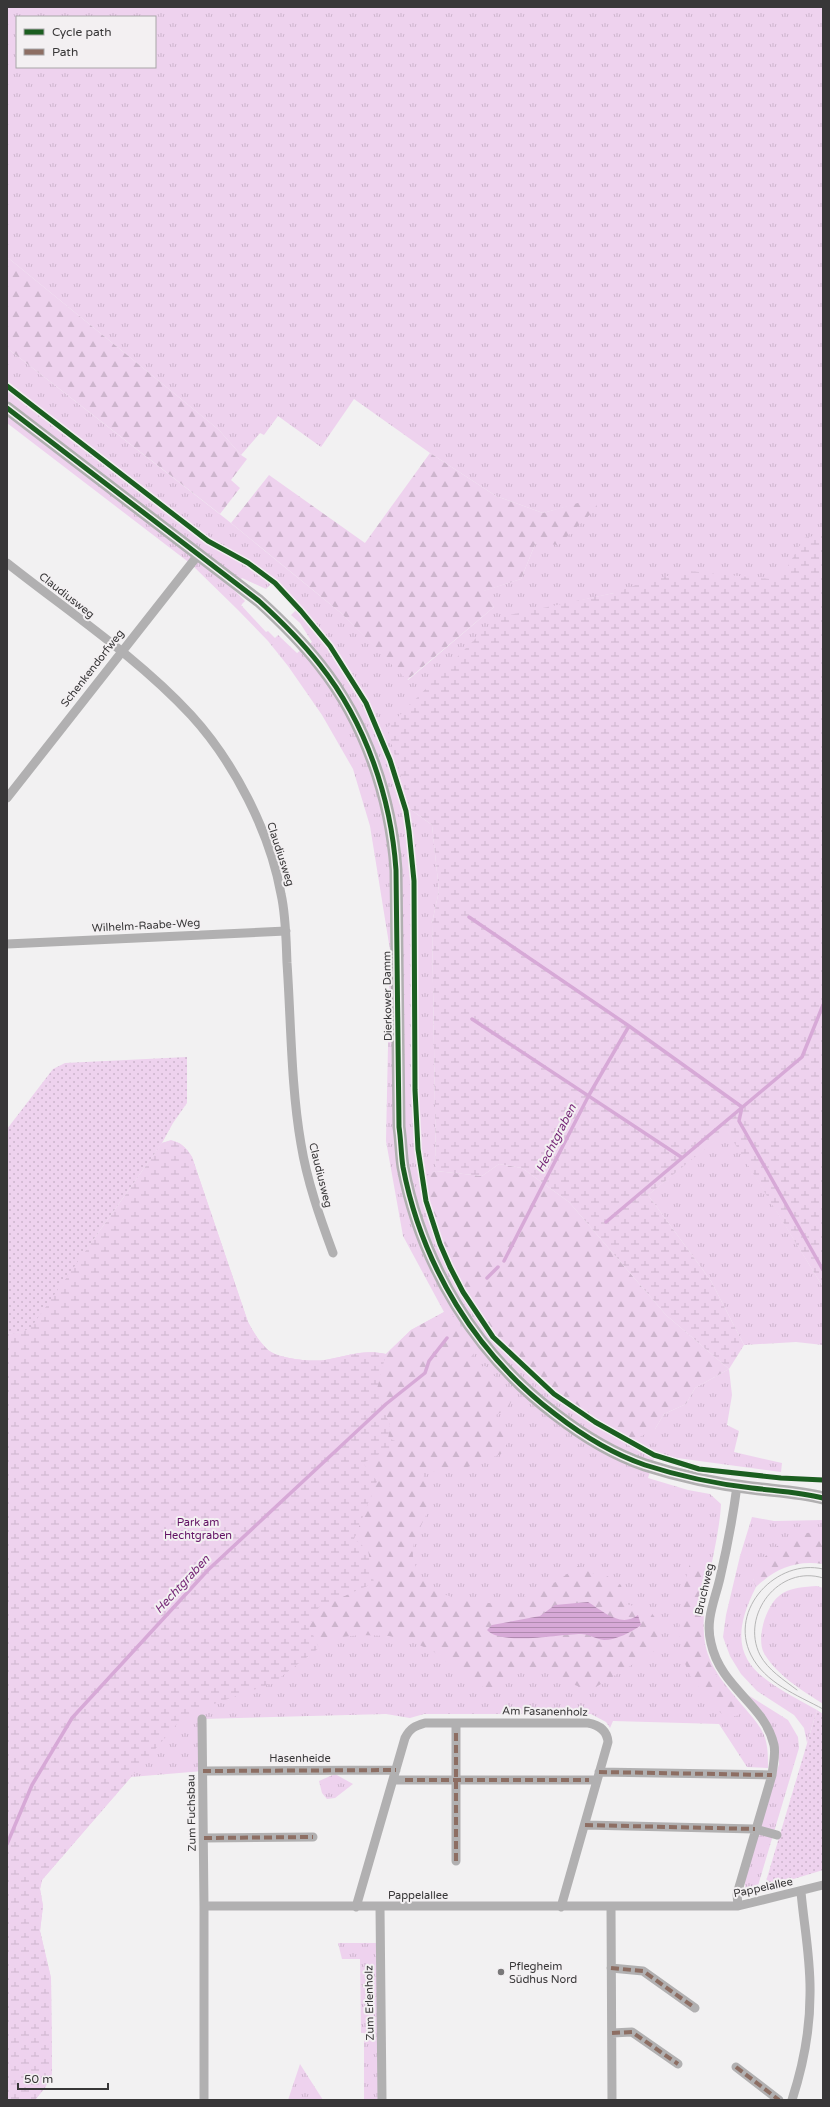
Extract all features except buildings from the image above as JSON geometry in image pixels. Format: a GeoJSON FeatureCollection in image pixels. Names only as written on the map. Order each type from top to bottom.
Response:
{"type":"FeatureCollection","features":[{"type":"Feature","properties":{"kind":"street","name":"Dierkower Damm"},"geometry":{"type":"LineString","coordinates":[[7,408],[259,601],[292,633],[316,660],[351,714],[365,740],[377,772],[394,840],[396,863],[399,1127],[403,1166],[421,1231],[448,1291],[477,1337],[510,1376],[534,1398],[566,1422],[605,1446],[645,1464],[737,1486],[806,1494],[823,1498]]}},
{"type":"Feature","properties":{"kind":"street","name":"Schenkendorfweg"},"geometry":{"type":"LineString","coordinates":[[7,798],[120,652],[198,555]]}},
{"type":"Feature","properties":{"kind":"street","name":"Claudiusweg"},"geometry":{"type":"LineString","coordinates":[[7,563],[161,685],[192,717],[224,758],[257,819],[270,852],[282,894],[286,931],[296,1106],[301,1144],[321,1221],[333,1252]]}},
{"type":"Feature","properties":{"kind":"street","name":"Wilhelm-Raabe-Weg"},"geometry":{"type":"LineString","coordinates":[[7,944],[286,931]]}},
{"type":"Feature","properties":{"kind":"street","name":"Bruchweg"},"geometry":{"type":"LineString","coordinates":[[737,1486],[720,1579],[710,1615],[710,1642],[720,1670],[764,1721],[769,1730],[774,1746],[772,1775],[737,1894],[738,1906]]}},
{"type":"Feature","properties":{"kind":"street","name":"Dierkower Damm"},"geometry":{"type":"LineString","coordinates":[[806,1494],[823,1487]]}},
{"type":"Feature","properties":{"kind":"street","name":"Zum Fuchsbau"},"geometry":{"type":"LineString","coordinates":[[202,1719],[204,1906]]}},
{"type":"Feature","properties":{"kind":"street","name":"Am Fasanenholz"},"geometry":{"type":"LineString","coordinates":[[356,1907],[405,1738],[409,1730],[415,1726],[425,1723],[596,1724],[604,1730],[608,1736],[608,1742],[561,1907]]}},
{"type":"Feature","properties":{"kind":"street"},"geometry":{"type":"LineString","coordinates":[[456,1723],[456,1861]]}},
{"type":"Feature","properties":{"kind":"street","name":"Hasenheide"},"geometry":{"type":"LineString","coordinates":[[203,1771],[396,1770]]}},
{"type":"Feature","properties":{"kind":"street"},"geometry":{"type":"LineString","coordinates":[[393,1780],[457,1780],[598,1776],[772,1775]]}},
{"type":"Feature","properties":{"kind":"street"},"geometry":{"type":"LineString","coordinates":[[584,1824],[755,1829],[777,1835]]}},
{"type":"Feature","properties":{"kind":"street"},"geometry":{"type":"LineString","coordinates":[[204,1838],[313,1837]]}},
{"type":"Feature","properties":{"kind":"street","name":"Pappelallee"},"geometry":{"type":"LineString","coordinates":[[204,1906],[738,1906],[801,1892],[823,1885]]}},
{"type":"Feature","properties":{"kind":"street"},"geometry":{"type":"LineString","coordinates":[[792,2100],[808,2038],[810,1994],[801,1892]]}},
{"type":"Feature","properties":{"kind":"street"},"geometry":{"type":"LineString","coordinates":[[204,1906],[204,2100]]}},
{"type":"Feature","properties":{"kind":"street","name":"Zum Erlenholz"},"geometry":{"type":"LineString","coordinates":[[380,1907],[382,2100]]}},
{"type":"Feature","properties":{"kind":"street"},"geometry":{"type":"LineString","coordinates":[[611,1907],[612,2100]]}},
{"type":"Feature","properties":{"kind":"street"},"geometry":{"type":"LineString","coordinates":[[612,1968],[643,1971],[696,2008]]}},
{"type":"Feature","properties":{"kind":"street"},"geometry":{"type":"LineString","coordinates":[[612,2033],[632,2032],[678,2064]]}},
{"type":"Feature","properties":{"kind":"street"},"geometry":{"type":"LineString","coordinates":[[736,2067],[779,2100]]}},
{"type":"Feature","properties":{"kind":"green space"},"geometry":{"type":"Polygon","coordinates":[[[7,7],[823,7],[823,612],[614,593],[582,600],[410,809],[432,825],[439,891],[432,923],[436,1171],[426,1177],[655,1429],[664,1414],[686,1404],[695,1388],[729,1369],[732,1395],[727,1425],[739,1431],[734,1452],[782,1463],[781,1472],[655,1455],[648,1478],[688,1490],[710,1494],[721,1504],[717,1538],[706,1592],[704,1610],[705,1643],[711,1663],[716,1672],[759,1726],[767,1747],[768,1768],[747,1767],[719,1724],[613,1721],[610,1728],[606,1722],[591,1714],[424,1714],[410,1718],[386,1714],[202,1719],[203,1771],[131,1777],[42,1880],[40,1889],[43,1906],[40,1931],[51,1978],[52,2067],[50,2080],[35,2100],[7,2100],[7,1334],[23,1332],[110,1218],[162,1143],[171,1141],[179,1143],[183,1146],[192,1157],[248,1322],[259,1341],[268,1350],[287,1358],[312,1361],[370,1352],[386,1354],[411,1330],[444,1312],[403,1236],[386,1141],[390,950],[370,826],[353,769],[322,715],[288,666],[268,641],[238,610],[191,564],[7,423],[7,348],[226,519],[341,613],[408,680],[494,607],[483,591],[521,579],[536,542],[595,499],[543,513],[496,496],[430,453],[354,399],[321,447],[278,416],[264,435],[260,433],[241,455],[219,430],[7,257],[7,7]],[[242,578],[232,588],[245,601],[241,605],[266,632],[268,631],[275,638],[278,635],[297,653],[312,642],[300,623],[291,615],[297,609],[271,584],[266,589],[242,578]]]}},
{"type":"Feature","properties":{"kind":"green space"},"geometry":{"type":"Polygon","coordinates":[[[7,257],[219,430],[241,455],[247,459],[231,480],[240,488],[220,514],[7,348],[7,257]]]}},
{"type":"Feature","properties":{"kind":"green space"},"geometry":{"type":"Polygon","coordinates":[[[430,453],[496,496],[543,513],[595,498],[597,508],[558,545],[536,542],[521,579],[484,591],[494,607],[407,680],[341,613],[231,523],[269,475],[365,543],[430,453]]]}},
{"type":"Feature","properties":{"kind":"green space"},"geometry":{"type":"Polygon","coordinates":[[[823,534],[823,1287],[727,1131],[648,1195],[711,1281],[744,1345],[729,1369],[666,1315],[569,1202],[522,1168],[499,1164],[482,1176],[436,1171],[432,923],[439,891],[432,825],[410,809],[387,728],[481,633],[505,616],[614,593],[650,580],[689,571],[770,579],[785,571],[804,538],[823,534]]]}},
{"type":"Feature","properties":{"kind":"green space"},"geometry":{"type":"Polygon","coordinates":[[[187,1057],[187,1103],[173,1123],[162,1143],[32,1326],[23,1332],[7,1334],[7,1129],[53,1069],[65,1063],[187,1057]]]}},
{"type":"Feature","properties":{"kind":"green space"},"geometry":{"type":"Polygon","coordinates":[[[727,1130],[823,1287],[823,1345],[796,1342],[744,1345],[711,1281],[648,1195],[727,1130]]]}},
{"type":"Feature","properties":{"kind":"green space","name":"Park am Hechtgraben"},"geometry":{"type":"Polygon","coordinates":[[[171,1140],[183,1146],[192,1157],[248,1322],[259,1341],[268,1350],[280,1356],[312,1361],[370,1352],[386,1354],[377,1388],[379,1399],[390,1425],[388,1438],[400,1443],[363,1463],[377,1481],[354,1539],[368,1550],[374,1583],[319,1607],[309,1626],[319,1648],[273,1683],[200,1709],[177,1724],[42,1880],[40,1889],[43,1906],[40,1931],[51,1978],[52,2074],[45,2088],[35,2100],[7,2100],[7,1334],[23,1332],[32,1326],[162,1143],[171,1140]]]}},
{"type":"Feature","properties":{"kind":"green space"},"geometry":{"type":"Polygon","coordinates":[[[499,1164],[522,1168],[569,1202],[666,1315],[729,1369],[695,1388],[686,1404],[664,1414],[655,1429],[630,1442],[575,1408],[524,1368],[491,1335],[459,1283],[442,1250],[430,1215],[422,1178],[436,1171],[482,1176],[499,1164]]]}},
{"type":"Feature","properties":{"kind":"green space"},"geometry":{"type":"Polygon","coordinates":[[[444,1312],[451,1313],[477,1350],[469,1359],[478,1367],[486,1366],[512,1397],[509,1406],[496,1415],[512,1435],[501,1454],[463,1469],[422,1472],[428,1490],[430,1503],[414,1543],[413,1556],[418,1571],[427,1582],[439,1591],[453,1598],[485,1603],[514,1600],[540,1591],[556,1582],[578,1566],[592,1573],[607,1576],[621,1585],[623,1594],[622,1603],[649,1610],[659,1624],[661,1639],[656,1650],[596,1687],[580,1687],[562,1680],[548,1667],[524,1667],[494,1693],[468,1679],[433,1651],[410,1641],[389,1636],[361,1635],[342,1637],[319,1648],[309,1626],[319,1607],[374,1583],[354,1539],[377,1481],[363,1463],[388,1438],[390,1425],[379,1399],[377,1388],[386,1354],[411,1330],[444,1312]]]}},
{"type":"Feature","properties":{"kind":"green space"},"geometry":{"type":"Polygon","coordinates":[[[752,1517],[774,1521],[823,1520],[823,1533],[801,1534],[753,1579],[756,1587],[745,1612],[741,1633],[743,1650],[750,1664],[762,1677],[796,1699],[817,1710],[807,1743],[804,1728],[794,1715],[757,1691],[741,1674],[730,1656],[723,1637],[726,1615],[740,1556],[752,1517]]]}},
{"type":"Feature","properties":{"kind":"green space"},"geometry":{"type":"Polygon","coordinates":[[[806,1533],[823,1533],[823,1564],[804,1563],[787,1567],[771,1575],[756,1587],[753,1579],[754,1572],[758,1565],[771,1551],[787,1539],[795,1536],[806,1533]]]}},
{"type":"Feature","properties":{"kind":"green space"},"geometry":{"type":"Polygon","coordinates":[[[693,1557],[701,1557],[708,1562],[702,1614],[705,1654],[717,1677],[739,1702],[741,1708],[739,1715],[725,1715],[715,1708],[691,1677],[682,1654],[680,1635],[681,1605],[686,1576],[693,1557]]]}},
{"type":"Feature","properties":{"kind":"green space"},"geometry":{"type":"Polygon","coordinates":[[[817,1586],[823,1588],[823,1704],[791,1682],[770,1663],[762,1649],[761,1641],[763,1624],[766,1615],[774,1601],[779,1596],[792,1589],[817,1586]]]}},
{"type":"Feature","properties":{"kind":"green space"},"geometry":{"type":"Polygon","coordinates":[[[748,1695],[788,1720],[798,1737],[799,1748],[757,1889],[748,1892],[745,1887],[745,1880],[779,1764],[777,1743],[771,1726],[762,1711],[748,1695]]]}},
{"type":"Feature","properties":{"kind":"green space"},"geometry":{"type":"Polygon","coordinates":[[[817,1710],[823,1714],[823,1870],[764,1888],[817,1710]]]}},
{"type":"Feature","properties":{"kind":"green space"},"geometry":{"type":"Polygon","coordinates":[[[335,1774],[353,1784],[335,1798],[327,1799],[322,1793],[319,1781],[335,1774]]]}},
{"type":"Feature","properties":{"kind":"green space"},"geometry":{"type":"Polygon","coordinates":[[[338,1943],[380,1943],[382,2100],[364,2100],[364,2033],[361,2033],[360,1959],[342,1959],[338,1943]]]}},
{"type":"Feature","properties":{"kind":"green space"},"geometry":{"type":"Polygon","coordinates":[[[300,2064],[323,2100],[288,2100],[300,2064]]]}},
{"type":"Feature","properties":{"kind":"shaded area"},"geometry":{"type":"Polygon","coordinates":[[[588,1602],[606,1614],[619,1619],[632,1619],[638,1615],[641,1625],[624,1635],[609,1640],[598,1639],[581,1634],[531,1638],[505,1637],[494,1635],[487,1630],[492,1625],[540,1616],[555,1605],[588,1602]]]}},
{"type":"Feature","properties":{"kind":"waterway"},"geometry":{"type":"LineString","coordinates":[[469,917],[629,1026],[742,1107]]}},
{"type":"Feature","properties":{"kind":"waterway"},"geometry":{"type":"LineString","coordinates":[[606,1222],[802,1057],[823,1005]]}},
{"type":"Feature","properties":{"kind":"waterway"},"geometry":{"type":"LineString","coordinates":[[472,1019],[681,1157]]}},
{"type":"Feature","properties":{"kind":"waterway","name":"Hechtgraben"},"geometry":{"type":"LineString","coordinates":[[504,1261],[589,1095],[629,1026]]}},
{"type":"Feature","properties":{"kind":"waterway"},"geometry":{"type":"LineString","coordinates":[[742,1107],[739,1121],[823,1270]]}},
{"type":"Feature","properties":{"kind":"waterway","name":"Hechtgraben"},"geometry":{"type":"LineString","coordinates":[[487,1278],[498,1267]]}},
{"type":"Feature","properties":{"kind":"waterway","name":"Hechtgraben"},"geometry":{"type":"LineString","coordinates":[[7,1844],[32,1785],[72,1718],[208,1570],[386,1404],[425,1373],[429,1361],[447,1338]]}},
{"type":"Feature","properties":{"kind":"tram line"},"geometry":{"type":"LineString","coordinates":[[823,1569],[806,1568],[789,1571],[774,1579],[761,1591],[752,1605],[746,1621],[746,1638],[751,1655],[757,1665],[773,1681],[823,1709]]}},
{"type":"Feature","properties":{"kind":"tram line"},"geometry":{"type":"LineString","coordinates":[[797,1690],[777,1674],[763,1660],[755,1640],[755,1624],[760,1609],[768,1596],[778,1586],[792,1578],[807,1576],[823,1578]]}},
{"type":"Feature","properties":{"kind":"marked path"},"geometry":{"type":"LineString","coordinates":[[456,1731],[456,1861]]}},
{"type":"Feature","properties":{"kind":"marked path"},"geometry":{"type":"LineString","coordinates":[[203,1771],[396,1770]]}},
{"type":"Feature","properties":{"kind":"marked path"},"geometry":{"type":"LineString","coordinates":[[599,1772],[772,1775]]}},
{"type":"Feature","properties":{"kind":"marked path"},"geometry":{"type":"LineString","coordinates":[[405,1780],[589,1780]]}},
{"type":"Feature","properties":{"kind":"marked path"},"geometry":{"type":"LineString","coordinates":[[585,1825],[755,1829]]}},
{"type":"Feature","properties":{"kind":"marked path"},"geometry":{"type":"LineString","coordinates":[[204,1838],[313,1837]]}},
{"type":"Feature","properties":{"kind":"marked path"},"geometry":{"type":"LineString","coordinates":[[611,1968],[643,1971],[695,2008]]}},
{"type":"Feature","properties":{"kind":"marked path"},"geometry":{"type":"LineString","coordinates":[[612,2033],[632,2032],[678,2064]]}},
{"type":"Feature","properties":{"kind":"marked path"},"geometry":{"type":"LineString","coordinates":[[736,2067],[779,2100]]}},
{"type":"Feature","properties":{"kind":"cycle path"},"geometry":{"type":"LineString","coordinates":[[7,386],[208,541],[248,563],[275,583],[330,646],[366,703],[390,760],[406,811],[409,831],[414,881],[415,1090],[418,1149],[426,1201],[440,1244],[450,1267],[463,1292],[493,1337],[554,1394],[595,1422],[654,1455],[699,1469],[781,1478],[823,1480]]}},
{"type":"Feature","properties":{"kind":"cycle path"},"geometry":{"type":"LineString","coordinates":[[7,408],[259,601],[313,656],[351,711],[363,736],[382,789],[393,843],[396,870],[399,1127],[403,1167],[412,1204],[424,1239],[439,1273],[456,1305],[477,1336],[501,1364],[527,1390],[555,1414],[610,1450],[633,1461],[671,1473],[712,1482],[797,1493],[823,1498]]}},
{"type":"Feature","properties":{"kind":"place","name":"Pflegheim Südhus Nord"},"geometry":{"type":"Point","coordinates":[501,1972]}}]}
